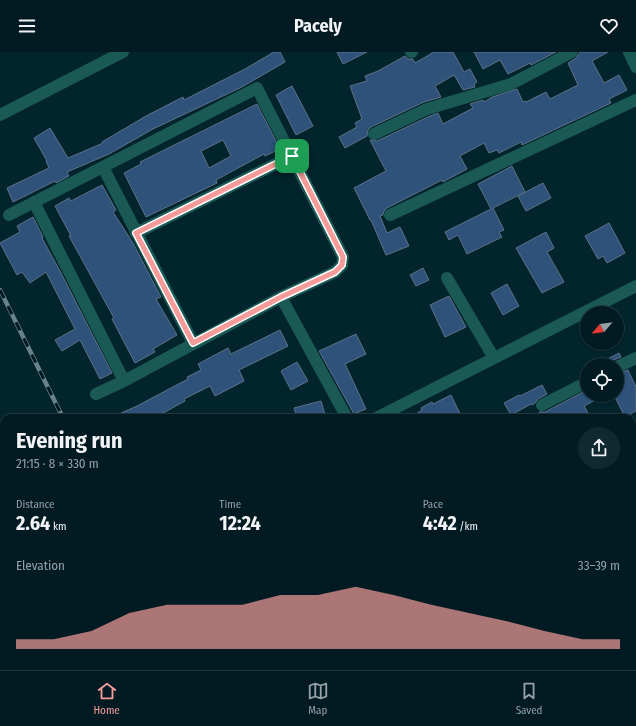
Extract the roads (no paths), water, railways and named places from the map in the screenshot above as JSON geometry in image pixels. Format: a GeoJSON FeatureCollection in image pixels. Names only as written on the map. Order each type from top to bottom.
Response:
{"type":"FeatureCollection","features":[{"type":"Feature","properties":{"kind":"street"},"geometry":{"type":"LineString","coordinates":[[0,115],[123,52]]}},
{"type":"Feature","properties":{"kind":"street"},"geometry":{"type":"LineString","coordinates":[[374,134],[428,109],[511,84],[572,52]]}},
{"type":"Feature","properties":{"kind":"street"},"geometry":{"type":"LineString","coordinates":[[629,52],[636,67]]}},
{"type":"Feature","properties":{"kind":"street"},"geometry":{"type":"LineString","coordinates":[[9,215],[257,88],[343,257],[342,265],[335,272],[281,297],[124,381],[96,394]]}},
{"type":"Feature","properties":{"kind":"street"},"geometry":{"type":"LineString","coordinates":[[390,215],[636,100]]}},
{"type":"Feature","properties":{"kind":"street"},"geometry":{"type":"LineString","coordinates":[[136,233],[292,156]]}},
{"type":"Feature","properties":{"kind":"street"},"geometry":{"type":"LineString","coordinates":[[103,167],[193,343]]}},
{"type":"Feature","properties":{"kind":"street"},"geometry":{"type":"LineString","coordinates":[[34,202],[124,381]]}},
{"type":"Feature","properties":{"kind":"street"},"geometry":{"type":"LineString","coordinates":[[447,278],[494,358]]}},
{"type":"Feature","properties":{"kind":"street"},"geometry":{"type":"LineString","coordinates":[[384,414],[636,286]]}},
{"type":"Feature","properties":{"kind":"street"},"geometry":{"type":"LineString","coordinates":[[281,297],[345,414]]}},
{"type":"Feature","properties":{"kind":"street"},"geometry":{"type":"LineString","coordinates":[[624,364],[636,358]]}},
{"type":"Feature","properties":{"kind":"street"},"geometry":{"type":"LineString","coordinates":[[542,404],[580,385]]}},
{"type":"Feature","properties":{"kind":"railway"},"geometry":{"type":"LineString","coordinates":[[0,290],[61,414]]}}]}
